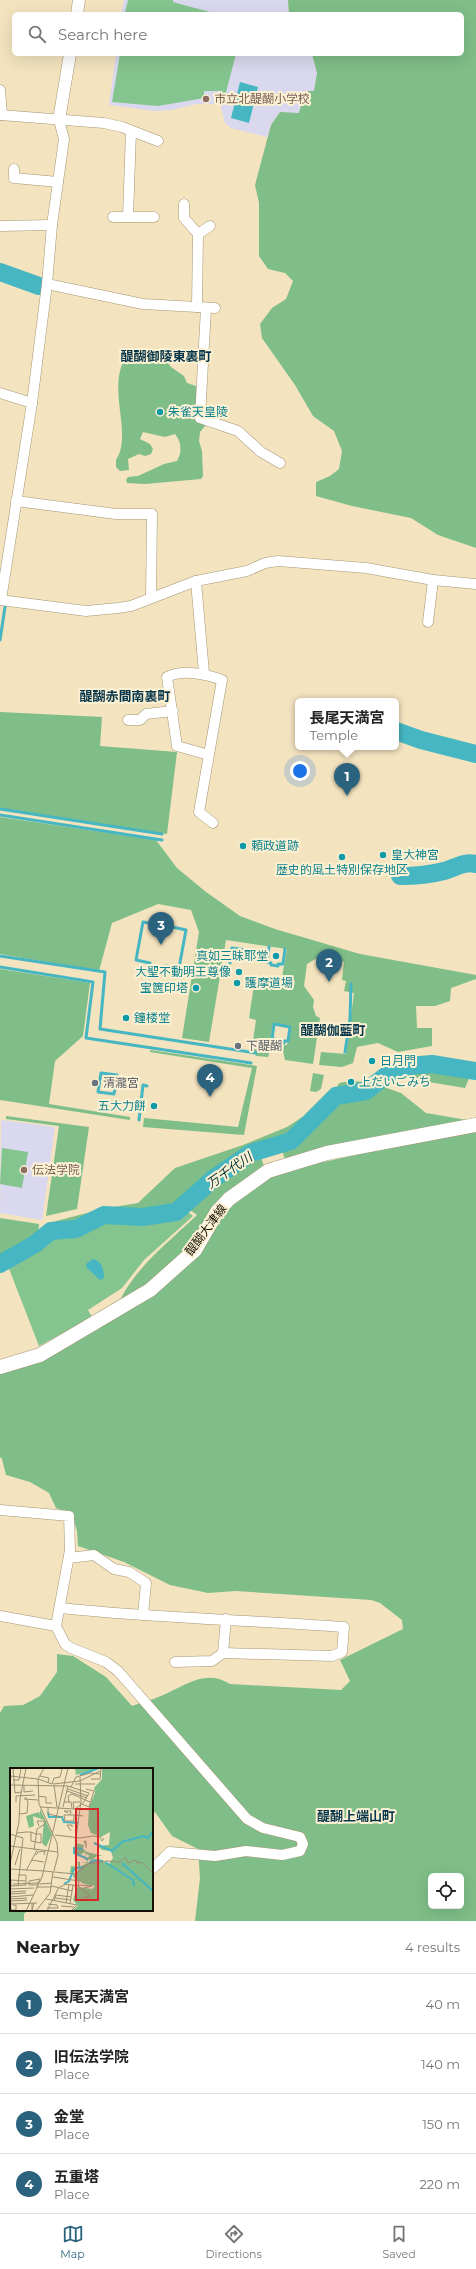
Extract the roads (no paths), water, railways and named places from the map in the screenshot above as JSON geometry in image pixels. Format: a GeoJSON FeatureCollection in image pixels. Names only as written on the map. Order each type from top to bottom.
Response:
{"type":"FeatureCollection","features":[{"type":"Feature","properties":{"kind":"main road","name":"醍醐大津線"},"geometry":{"type":"LineString","coordinates":[[0,1367],[40,1355],[150,1290],[194,1250],[216,1212],[229,1199],[268,1171],[328,1154],[476,1125]]}},
{"type":"Feature","properties":{"kind":"street"},"geometry":{"type":"LineString","coordinates":[[77,12],[79,0]]}},
{"type":"Feature","properties":{"kind":"street"},"geometry":{"type":"LineString","coordinates":[[70,56],[59,120],[64,139],[52,225],[47,284],[32,403],[0,600],[86,611],[124,607],[196,582],[247,571],[265,563],[278,561],[366,568],[433,580],[476,584]]}},
{"type":"Feature","properties":{"kind":"street"},"geometry":{"type":"LineString","coordinates":[[0,90],[1,115],[104,123],[158,141]]}},
{"type":"Feature","properties":{"kind":"street"},"geometry":{"type":"LineString","coordinates":[[128,217],[131,131]]}},
{"type":"Feature","properties":{"kind":"street"},"geometry":{"type":"LineString","coordinates":[[14,169],[14,178],[58,182]]}},
{"type":"Feature","properties":{"kind":"street"},"geometry":{"type":"LineString","coordinates":[[184,204],[184,218],[198,234],[206,307],[200,418],[238,431],[261,452],[280,463]]}},
{"type":"Feature","properties":{"kind":"street"},"geometry":{"type":"LineString","coordinates":[[113,217],[154,217]]}},
{"type":"Feature","properties":{"kind":"street"},"geometry":{"type":"LineString","coordinates":[[0,226],[52,225]]}},
{"type":"Feature","properties":{"kind":"street"},"geometry":{"type":"LineString","coordinates":[[198,234],[210,226]]}},
{"type":"Feature","properties":{"kind":"street"},"geometry":{"type":"LineString","coordinates":[[47,284],[143,304],[206,307]]}},
{"type":"Feature","properties":{"kind":"street"},"geometry":{"type":"LineString","coordinates":[[0,393],[32,403]]}},
{"type":"Feature","properties":{"kind":"street"},"geometry":{"type":"LineString","coordinates":[[16,501],[116,514],[152,514],[151,598]]}},
{"type":"Feature","properties":{"kind":"street"},"geometry":{"type":"LineString","coordinates":[[428,622],[433,580]]}},
{"type":"Feature","properties":{"kind":"street"},"geometry":{"type":"LineString","coordinates":[[196,582],[204,673]]}},
{"type":"Feature","properties":{"kind":"street"},"geometry":{"type":"LineString","coordinates":[[209,755],[177,746],[167,677],[177,672],[193,675],[204,673],[222,680],[209,755],[199,812],[213,823]]}},
{"type":"Feature","properties":{"kind":"street"},"geometry":{"type":"LineString","coordinates":[[128,720],[140,720],[146,714],[173,711]]}},
{"type":"Feature","properties":{"kind":"street"},"geometry":{"type":"LineString","coordinates":[[0,1510],[69,1516],[69,1558],[56,1626],[65,1644],[71,1648],[106,1662],[118,1671],[247,1819],[263,1828],[300,1837],[302,1844],[300,1851],[282,1855],[246,1851],[215,1856],[170,1852],[153,1868]]}},
{"type":"Feature","properties":{"kind":"street"},"geometry":{"type":"LineString","coordinates":[[69,1558],[94,1555],[114,1569],[129,1572],[146,1583],[143,1615]]}},
{"type":"Feature","properties":{"kind":"street"},"geometry":{"type":"LineString","coordinates":[[60,1608],[143,1615],[344,1627],[342,1652],[332,1656],[223,1653],[212,1661],[175,1662]]}},
{"type":"Feature","properties":{"kind":"street"},"geometry":{"type":"LineString","coordinates":[[0,1616],[56,1626]]}},
{"type":"Feature","properties":{"kind":"street"},"geometry":{"type":"LineString","coordinates":[[223,1653],[226,1619]]}},
{"type":"Feature","properties":{"kind":"water"},"geometry":{"type":"Polygon","coordinates":[[[240,82],[258,87],[249,123],[231,118],[240,82]]]}},
{"type":"Feature","properties":{"kind":"water"},"geometry":{"type":"Polygon","coordinates":[[[93,1259],[99,1262],[103,1269],[104,1278],[100,1280],[87,1268],[86,1264],[93,1259]]]}},
{"type":"Feature","properties":{"kind":"waterway"},"geometry":{"type":"LineString","coordinates":[[0,272],[39,286]]}},
{"type":"Feature","properties":{"kind":"waterway"},"geometry":{"type":"LineString","coordinates":[[0,640],[5,607]]}},
{"type":"Feature","properties":{"kind":"waterway"},"geometry":{"type":"LineString","coordinates":[[399,732],[421,740],[476,754]]}},
{"type":"Feature","properties":{"kind":"waterway"},"geometry":{"type":"LineString","coordinates":[[0,809],[162,834]]}},
{"type":"Feature","properties":{"kind":"waterway"},"geometry":{"type":"LineString","coordinates":[[0,815],[162,840]]}},
{"type":"Feature","properties":{"kind":"waterway"},"geometry":{"type":"LineString","coordinates":[[400,876],[444,871],[467,863],[476,864]]}},
{"type":"Feature","properties":{"kind":"waterway"},"geometry":{"type":"LineString","coordinates":[[150,963],[136,960],[143,922],[161,925]]}},
{"type":"Feature","properties":{"kind":"waterway"},"geometry":{"type":"LineString","coordinates":[[166,966],[179,968],[186,930],[168,926]]}},
{"type":"Feature","properties":{"kind":"waterway"},"geometry":{"type":"LineString","coordinates":[[269,947],[267,962],[271,963],[271,965],[278,966],[278,964],[283,964],[285,949]]}},
{"type":"Feature","properties":{"kind":"waterway"},"geometry":{"type":"LineString","coordinates":[[230,963],[232,948],[251,951]]}},
{"type":"Feature","properties":{"kind":"waterway"},"geometry":{"type":"LineString","coordinates":[[0,956],[105,972],[100,1029],[256,1053]]}},
{"type":"Feature","properties":{"kind":"waterway"},"geometry":{"type":"LineString","coordinates":[[0,967],[93,982],[86,1038],[251,1063]]}},
{"type":"Feature","properties":{"kind":"waterway"},"geometry":{"type":"LineString","coordinates":[[345,1052],[350,1019],[351,984]]}},
{"type":"Feature","properties":{"kind":"waterway"},"geometry":{"type":"LineString","coordinates":[[274,1024],[290,1027],[288,1041],[284,1041],[284,1043],[274,1042],[275,1039],[272,1039],[274,1024]]}},
{"type":"Feature","properties":{"kind":"waterway","name":"万千代川"},"geometry":{"type":"LineString","coordinates":[[0,1264],[35,1244],[51,1231],[76,1229],[104,1215],[142,1217],[176,1212],[213,1179],[251,1153],[291,1141],[336,1096],[366,1091],[388,1074],[408,1066],[432,1064],[476,1071]]}},
{"type":"Feature","properties":{"kind":"waterway"},"geometry":{"type":"LineString","coordinates":[[101,1073],[117,1075],[114,1094],[98,1092],[101,1073]]}},
{"type":"Feature","properties":{"kind":"waterway"},"geometry":{"type":"LineString","coordinates":[[139,1120],[143,1085],[147,1086]]}},
{"type":"Feature","properties":{"kind":"place","name":"市立北醍醐小学校"},"geometry":{"type":"Point","coordinates":[206,99]}},
{"type":"Feature","properties":{"kind":"place","name":"朱雀天皇陵"},"geometry":{"type":"Point","coordinates":[160,412]}},
{"type":"Feature","properties":{"kind":"place","name":"長尾天満宮"},"geometry":{"type":"Point","coordinates":[347,796]}},
{"type":"Feature","properties":{"kind":"place","name":"頼政道跡"},"geometry":{"type":"Point","coordinates":[243,846]}},
{"type":"Feature","properties":{"kind":"place","name":"皇大神宮"},"geometry":{"type":"Point","coordinates":[383,855]}},
{"type":"Feature","properties":{"kind":"place","name":"歴史的風土特別保存地区"},"geometry":{"type":"Point","coordinates":[342,857]}},
{"type":"Feature","properties":{"kind":"place","name":"金堂"},"geometry":{"type":"Point","coordinates":[161,945]}},
{"type":"Feature","properties":{"kind":"place","name":"真如三昧耶堂"},"geometry":{"type":"Point","coordinates":[276,956]}},
{"type":"Feature","properties":{"kind":"place","name":"大聖不動明王尊像"},"geometry":{"type":"Point","coordinates":[239,972]}},
{"type":"Feature","properties":{"kind":"place","name":"旧伝法学院"},"geometry":{"type":"Point","coordinates":[329,982]}},
{"type":"Feature","properties":{"kind":"place","name":"護摩道場"},"geometry":{"type":"Point","coordinates":[237,983]}},
{"type":"Feature","properties":{"kind":"place","name":"宝篋印塔"},"geometry":{"type":"Point","coordinates":[196,988]}},
{"type":"Feature","properties":{"kind":"place","name":"鐘楼堂"},"geometry":{"type":"Point","coordinates":[126,1018]}},
{"type":"Feature","properties":{"kind":"place","name":"下醍醐"},"geometry":{"type":"Point","coordinates":[238,1046]}},
{"type":"Feature","properties":{"kind":"place","name":"日月門"},"geometry":{"type":"Point","coordinates":[372,1061]}},
{"type":"Feature","properties":{"kind":"place","name":"上だいごみち"},"geometry":{"type":"Point","coordinates":[351,1082]}},
{"type":"Feature","properties":{"kind":"place","name":"清瀧宮"},"geometry":{"type":"Point","coordinates":[95,1083]}},
{"type":"Feature","properties":{"kind":"place","name":"五重塔"},"geometry":{"type":"Point","coordinates":[210,1097]}},
{"type":"Feature","properties":{"kind":"place","name":"五大力餅"},"geometry":{"type":"Point","coordinates":[154,1106]}},
{"type":"Feature","properties":{"kind":"place","name":"伝法学院"},"geometry":{"type":"Point","coordinates":[24,1170]}},
{"type":"Feature","properties":{"kind":"district","name":"醍醐御陵東裏町"},"geometry":{"type":"Point","coordinates":[166,356]}},
{"type":"Feature","properties":{"kind":"district","name":"醍醐赤間南裏町"},"geometry":{"type":"Point","coordinates":[125,696]}},
{"type":"Feature","properties":{"kind":"district","name":"醍醐伽藍町"},"geometry":{"type":"Point","coordinates":[333,1030]}},
{"type":"Feature","properties":{"kind":"district","name":"醍醐上端山町"},"geometry":{"type":"Point","coordinates":[356,1816]}}]}
